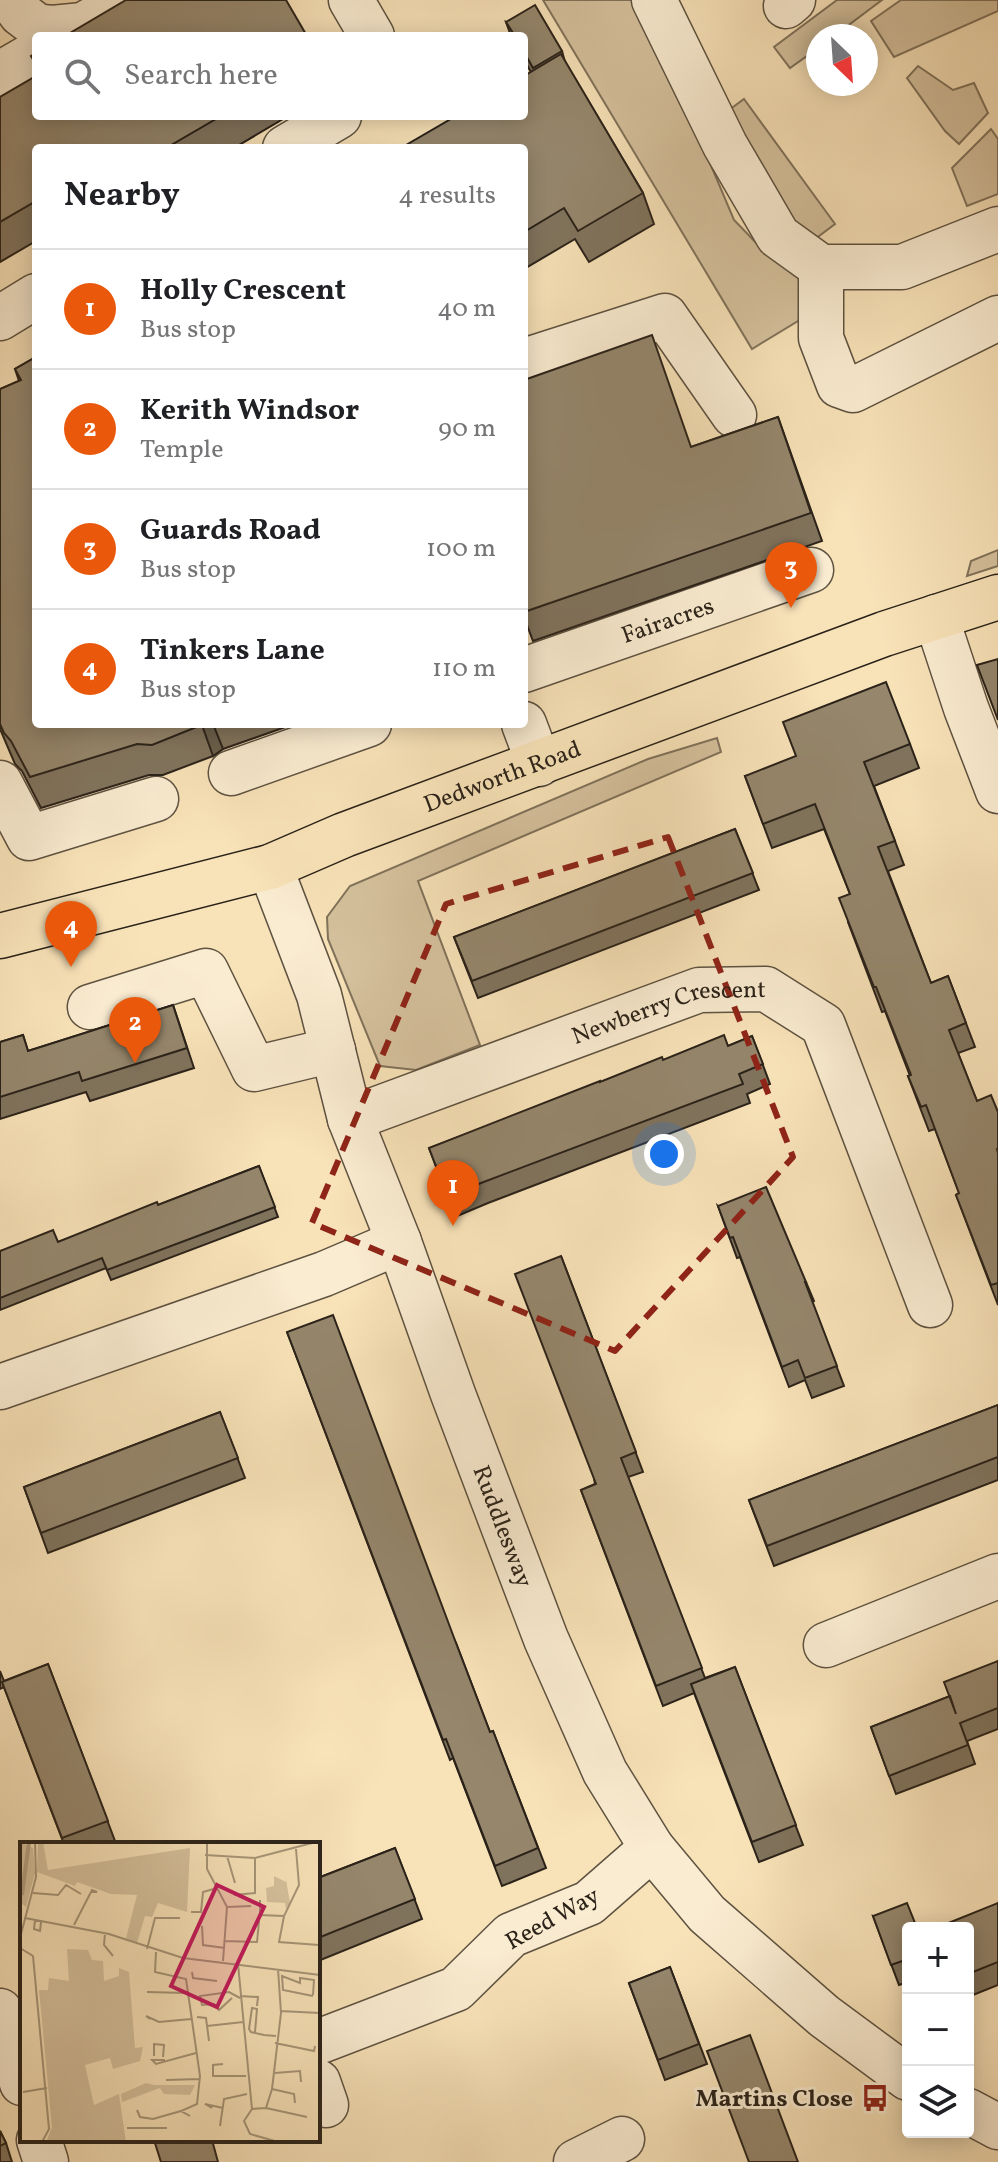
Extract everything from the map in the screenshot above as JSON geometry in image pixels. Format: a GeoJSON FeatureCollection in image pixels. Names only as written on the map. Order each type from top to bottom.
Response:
{"type":"FeatureCollection","features":[{"type":"Feature","properties":{"kind":"main road","name":"Dedworth Road"},"geometry":{"type":"LineString","coordinates":[[0,936],[270,867],[344,835],[531,744],[998,597]]}},
{"type":"Feature","properties":{"kind":"street"},"geometry":{"type":"LineString","coordinates":[[11,0],[21,14],[37,26],[74,31],[127,0]]}},
{"type":"Feature","properties":{"kind":"street"},"geometry":{"type":"LineString","coordinates":[[351,0],[370,32]]}},
{"type":"Feature","properties":{"kind":"street"},"geometry":{"type":"LineString","coordinates":[[654,0],[725,145],[778,236],[821,267],[902,267],[998,229]]}},
{"type":"Feature","properties":{"kind":"street"},"geometry":{"type":"LineString","coordinates":[[0,74],[32,55]]}},
{"type":"Feature","properties":{"kind":"street"},"geometry":{"type":"LineString","coordinates":[[292,144],[332,120]]}},
{"type":"Feature","properties":{"kind":"street"},"geometry":{"type":"LineString","coordinates":[[821,267],[821,338],[839,385],[853,390],[998,318]]}},
{"type":"Feature","properties":{"kind":"street"},"geometry":{"type":"LineString","coordinates":[[0,318],[32,298]]}},
{"type":"Feature","properties":{"kind":"street"},"geometry":{"type":"LineString","coordinates":[[528,360],[665,316],[734,415]]}},
{"type":"Feature","properties":{"kind":"street","name":"Fairacres"},"geometry":{"type":"LineString","coordinates":[[528,669],[811,570]]}},
{"type":"Feature","properties":{"kind":"street"},"geometry":{"type":"LineString","coordinates":[[936,617],[998,791]]}},
{"type":"Feature","properties":{"kind":"street"},"geometry":{"type":"LineString","coordinates":[[231,773],[358,728]]}},
{"type":"Feature","properties":{"kind":"street"},"geometry":{"type":"LineString","coordinates":[[0,783],[29,838],[156,799]]}},
{"type":"Feature","properties":{"kind":"street","name":"Ruddlesway"},"geometry":{"type":"LineString","coordinates":[[270,867],[319,995],[350,1119],[399,1242],[546,1639],[605,1772],[652,1848],[707,1914],[824,2016],[902,2074]]}},
{"type":"Feature","properties":{"kind":"street"},"geometry":{"type":"LineString","coordinates":[[90,1007],[206,971],[254,1069],[333,1050]]}},
{"type":"Feature","properties":{"kind":"street","name":"Newberry Crescent"},"geometry":{"type":"LineString","coordinates":[[350,1119],[699,990],[766,989],[823,1025],[911,1288]]}},
{"type":"Feature","properties":{"kind":"street"},"geometry":{"type":"LineString","coordinates":[[0,1387],[324,1274],[399,1242]]}},
{"type":"Feature","properties":{"kind":"street"},"geometry":{"type":"LineString","coordinates":[[854,1646],[998,1576]]}},
{"type":"Feature","properties":{"kind":"street","name":"Reed Way"},"geometry":{"type":"LineString","coordinates":[[320,2041],[456,1989],[511,1935],[589,1903],[652,1848]]}},
{"type":"Feature","properties":{"kind":"street"},"geometry":{"type":"LineString","coordinates":[[0,2011],[20,2076]]}},
{"type":"Feature","properties":{"kind":"street"},"geometry":{"type":"LineString","coordinates":[[576,2162],[622,2139]]}},
{"type":"Feature","properties":{"kind":"street"},"geometry":{"type":"LineString","coordinates":[[40,2142],[46,2162]]}},
{"type":"Feature","properties":{"kind":"highlighted area"},"geometry":{"type":"Polygon","coordinates":[[[668,837],[793,1157],[615,1351],[312,1223],[446,904],[668,837]]]}},
{"type":"Feature","properties":{"kind":"shaded area"},"geometry":{"type":"Polygon","coordinates":[[[543,0],[641,0],[734,220],[762,249],[798,274],[808,305],[798,321],[752,349],[543,0]]]}},
{"type":"Feature","properties":{"kind":"shaded area"},"geometry":{"type":"Polygon","coordinates":[[[837,0],[882,0],[850,24],[806,24],[806,57],[790,68],[774,47],[837,0]]]}},
{"type":"Feature","properties":{"kind":"shaded area"},"geometry":{"type":"Polygon","coordinates":[[[901,0],[998,0],[998,11],[894,57],[878,32],[878,24],[871,21],[901,0]]]}},
{"type":"Feature","properties":{"kind":"shaded area"},"geometry":{"type":"Polygon","coordinates":[[[918,66],[953,90],[974,83],[988,113],[959,144],[945,131],[907,78],[918,66]]]}},
{"type":"Feature","properties":{"kind":"shaded area"},"geometry":{"type":"Polygon","coordinates":[[[744,99],[835,224],[815,239],[772,210],[729,110],[744,99]]]}},
{"type":"Feature","properties":{"kind":"shaded area"},"geometry":{"type":"Polygon","coordinates":[[[991,129],[998,139],[998,194],[967,206],[952,168],[991,129]]]}},
{"type":"Feature","properties":{"kind":"shaded area"},"geometry":{"type":"Polygon","coordinates":[[[998,550],[998,566],[967,576],[971,561],[998,550]]]}},
{"type":"Feature","properties":{"kind":"shaded area"},"geometry":{"type":"Polygon","coordinates":[[[717,738],[721,752],[418,881],[480,1045],[416,1070],[380,1066],[328,939],[327,917],[350,886],[648,759],[717,738]]]}},
{"type":"Feature","properties":{"kind":"building"},"geometry":{"type":"Polygon","coordinates":[[[126,0],[286,0],[305,32],[72,32],[126,0]]]}},
{"type":"Feature","properties":{"kind":"building"},"geometry":{"type":"Polygon","coordinates":[[[535,5],[562,51],[533,68],[528,59],[528,32],[512,32],[506,22],[535,5]]]}},
{"type":"Feature","properties":{"kind":"building"},"geometry":{"type":"Polygon","coordinates":[[[561,54],[643,193],[578,231],[564,208],[528,230],[528,144],[408,144],[449,120],[528,120],[528,74],[561,54]]]}},
{"type":"Feature","properties":{"kind":"building"},"geometry":{"type":"Polygon","coordinates":[[[32,78],[32,120],[214,120],[173,144],[32,144],[32,203],[0,222],[0,97],[32,78]]]}},
{"type":"Feature","properties":{"kind":"building"},"geometry":{"type":"Polygon","coordinates":[[[652,335],[691,447],[778,417],[811,513],[528,611],[528,379],[652,335]]]}},
{"type":"Feature","properties":{"kind":"building"},"geometry":{"type":"Polygon","coordinates":[[[32,359],[32,728],[194,728],[152,745],[137,744],[30,777],[0,724],[0,389],[21,380],[15,369],[32,359]]]}},
{"type":"Feature","properties":{"kind":"building"},"geometry":{"type":"Polygon","coordinates":[[[998,659],[998,720],[977,665],[998,659]]]}},
{"type":"Feature","properties":{"kind":"building"},"geometry":{"type":"Polygon","coordinates":[[[886,682],[910,744],[864,762],[895,841],[878,847],[931,983],[948,976],[966,1023],[949,1030],[977,1101],[991,1095],[998,1112],[998,1283],[991,1285],[926,1105],[921,1107],[839,898],[850,894],[815,804],[763,824],[745,776],[796,756],[783,722],[886,682]]]}},
{"type":"Feature","properties":{"kind":"building"},"geometry":{"type":"Polygon","coordinates":[[[735,829],[753,873],[472,981],[454,937],[735,829]]]}},
{"type":"Feature","properties":{"kind":"building"},"geometry":{"type":"Polygon","coordinates":[[[173,1005],[187,1048],[82,1081],[79,1072],[0,1097],[0,1042],[23,1035],[28,1051],[173,1005]]]}},
{"type":"Feature","properties":{"kind":"building"},"geometry":{"type":"Polygon","coordinates":[[[724,1035],[728,1046],[752,1036],[763,1064],[739,1074],[743,1084],[448,1197],[429,1148],[724,1035]]]}},
{"type":"Feature","properties":{"kind":"building"},"geometry":{"type":"Polygon","coordinates":[[[259,1166],[275,1207],[107,1270],[102,1258],[0,1298],[0,1251],[53,1230],[58,1242],[157,1202],[158,1205],[259,1166]]]}},
{"type":"Feature","properties":{"kind":"building"},"geometry":{"type":"Polygon","coordinates":[[[766,1187],[837,1366],[805,1378],[798,1360],[782,1367],[733,1237],[730,1238],[718,1206],[766,1187]]]}},
{"type":"Feature","properties":{"kind":"building"},"geometry":{"type":"Polygon","coordinates":[[[561,1256],[636,1452],[621,1458],[702,1668],[656,1686],[581,1490],[596,1484],[515,1274],[561,1256]]]}},
{"type":"Feature","properties":{"kind":"building"},"geometry":{"type":"Polygon","coordinates":[[[333,1315],[490,1732],[493,1731],[538,1848],[495,1866],[446,1739],[443,1740],[287,1332],[333,1315]]]}},
{"type":"Feature","properties":{"kind":"building"},"geometry":{"type":"Polygon","coordinates":[[[998,1405],[998,1457],[767,1546],[749,1500],[998,1405]]]}},
{"type":"Feature","properties":{"kind":"building"},"geometry":{"type":"Polygon","coordinates":[[[220,1412],[238,1458],[41,1533],[24,1487],[220,1412]]]}},
{"type":"Feature","properties":{"kind":"building"},"geometry":{"type":"Polygon","coordinates":[[[998,1661],[998,1708],[960,1723],[968,1745],[889,1776],[871,1727],[949,1696],[944,1682],[998,1661]]]}},
{"type":"Feature","properties":{"kind":"building"},"geometry":{"type":"Polygon","coordinates":[[[48,1664],[108,1821],[62,1838],[2,1682],[48,1664]]]}},
{"type":"Feature","properties":{"kind":"building"},"geometry":{"type":"Polygon","coordinates":[[[735,1667],[796,1825],[752,1842],[691,1684],[735,1667]]]}},
{"type":"Feature","properties":{"kind":"building"},"geometry":{"type":"Polygon","coordinates":[[[395,1848],[415,1899],[320,1937],[320,1877],[395,1848]]]}},
{"type":"Feature","properties":{"kind":"building"},"geometry":{"type":"Polygon","coordinates":[[[907,1903],[915,1922],[902,1922],[902,1961],[891,1965],[873,1916],[907,1903]]]}},
{"type":"Feature","properties":{"kind":"building"},"geometry":{"type":"Polygon","coordinates":[[[998,1903],[998,1962],[974,1972],[974,1922],[951,1922],[998,1903]]]}},
{"type":"Feature","properties":{"kind":"building"},"geometry":{"type":"Polygon","coordinates":[[[670,1967],[699,2044],[658,2060],[629,1983],[670,1967]]]}},
{"type":"Feature","properties":{"kind":"building"},"geometry":{"type":"Polygon","coordinates":[[[750,2035],[798,2162],[749,2162],[707,2051],[750,2035]]]}},
{"type":"Feature","properties":{"kind":"building"},"geometry":{"type":"Polygon","coordinates":[[[0,2131],[6,2143],[0,2146],[0,2131]]]}},
{"type":"Feature","properties":{"kind":"building"},"geometry":{"type":"Polygon","coordinates":[[[155,2142],[213,2142],[218,2162],[161,2162],[155,2142]]]}},
{"type":"Feature","properties":{"kind":"place","name":"Guards Road"},"geometry":{"type":"Point","coordinates":[791,608]}},
{"type":"Feature","properties":{"kind":"place","name":"Tinkers Lane"},"geometry":{"type":"Point","coordinates":[71,967]}},
{"type":"Feature","properties":{"kind":"place","name":"Kerith Windsor"},"geometry":{"type":"Point","coordinates":[135,1063]}},
{"type":"Feature","properties":{"kind":"place","name":"Holly Crescent"},"geometry":{"type":"Point","coordinates":[453,1226]}},
{"type":"Feature","properties":{"kind":"place","name":"Martins Close"},"geometry":{"type":"Point","coordinates":[875,2098]}}]}
